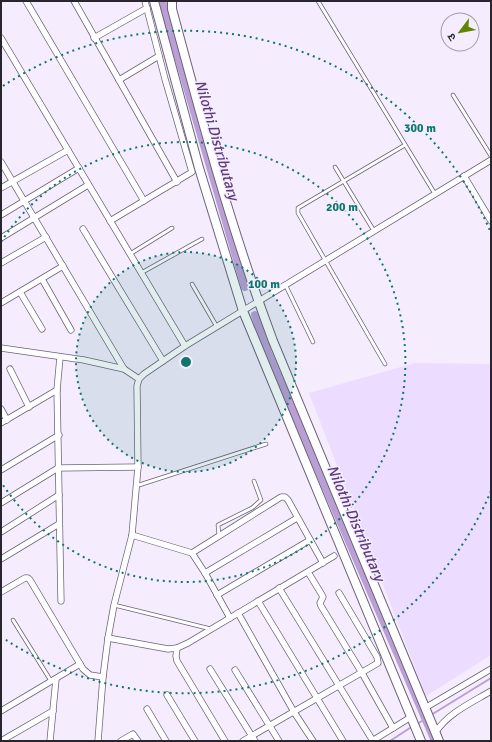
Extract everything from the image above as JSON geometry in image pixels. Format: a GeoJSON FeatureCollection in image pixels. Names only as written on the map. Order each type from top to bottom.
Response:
{"type":"FeatureCollection","features":[{"type":"Feature","properties":{"kind":"street"},"geometry":{"type":"LineString","coordinates":[[26,1],[144,201]]}},
{"type":"Feature","properties":{"kind":"street"},"geometry":{"type":"LineString","coordinates":[[145,1],[159,56],[243,311],[421,741]]}},
{"type":"Feature","properties":{"kind":"street"},"geometry":{"type":"LineString","coordinates":[[154,1],[196,170]]}},
{"type":"Feature","properties":{"kind":"street"},"geometry":{"type":"LineString","coordinates":[[172,1],[172,9],[224,198],[258,301],[273,341],[437,737]]}},
{"type":"Feature","properties":{"kind":"street"},"geometry":{"type":"LineString","coordinates":[[76,2],[94,38],[177,182]]}},
{"type":"Feature","properties":{"kind":"street"},"geometry":{"type":"LineString","coordinates":[[94,38],[147,8]]}},
{"type":"Feature","properties":{"kind":"street"},"geometry":{"type":"LineString","coordinates":[[1,38],[185,346]]}},
{"type":"Feature","properties":{"kind":"street"},"geometry":{"type":"LineString","coordinates":[[118,80],[159,56]]}},
{"type":"Feature","properties":{"kind":"street"},"geometry":{"type":"LineString","coordinates":[[1,188],[68,150]]}},
{"type":"Feature","properties":{"kind":"street"},"geometry":{"type":"LineString","coordinates":[[98,741],[103,677],[108,638],[114,605],[132,535],[138,467],[136,392],[139,379],[185,346],[491,160]]}},
{"type":"Feature","properties":{"kind":"street"},"geometry":{"type":"LineString","coordinates":[[1,162],[124,369]]}},
{"type":"Feature","properties":{"kind":"street"},"geometry":{"type":"LineString","coordinates":[[1,215],[79,168]]}},
{"type":"Feature","properties":{"kind":"street"},"geometry":{"type":"LineString","coordinates":[[110,221],[196,170]]}},
{"type":"Feature","properties":{"kind":"street"},"geometry":{"type":"LineString","coordinates":[[464,176],[491,221]]}},
{"type":"Feature","properties":{"kind":"street"},"geometry":{"type":"LineString","coordinates":[[1,238],[88,185]]}},
{"type":"Feature","properties":{"kind":"street"},"geometry":{"type":"LineString","coordinates":[[83,229],[163,361]]}},
{"type":"Feature","properties":{"kind":"street"},"geometry":{"type":"LineString","coordinates":[[1,263],[46,237]]}},
{"type":"Feature","properties":{"kind":"street"},"geometry":{"type":"LineString","coordinates":[[1,303],[63,266]]}},
{"type":"Feature","properties":{"kind":"street"},"geometry":{"type":"LineString","coordinates":[[42,279],[71,330]]}},
{"type":"Feature","properties":{"kind":"street"},"geometry":{"type":"LineString","coordinates":[[20,292],[42,329]]}},
{"type":"Feature","properties":{"kind":"street"},"geometry":{"type":"LineString","coordinates":[[1,348],[84,360],[124,369],[139,379]]}},
{"type":"Feature","properties":{"kind":"street"},"geometry":{"type":"LineString","coordinates":[[60,356],[57,390],[61,601]]}},
{"type":"Feature","properties":{"kind":"street"},"geometry":{"type":"LineString","coordinates":[[10,369],[29,406]]}},
{"type":"Feature","properties":{"kind":"street"},"geometry":{"type":"LineString","coordinates":[[1,423],[57,390]]}},
{"type":"Feature","properties":{"kind":"street"},"geometry":{"type":"LineString","coordinates":[[1,409],[7,420]]}},
{"type":"Feature","properties":{"kind":"street"},"geometry":{"type":"LineString","coordinates":[[1,470],[59,435]]}},
{"type":"Feature","properties":{"kind":"street"},"geometry":{"type":"LineString","coordinates":[[1,503],[58,468],[138,467]]}},
{"type":"Feature","properties":{"kind":"street"},"geometry":{"type":"LineString","coordinates":[[1,532],[59,495]]}},
{"type":"Feature","properties":{"kind":"street"},"geometry":{"type":"LineString","coordinates":[[192,553],[281,497],[285,497],[323,563]]}},
{"type":"Feature","properties":{"kind":"street"},"geometry":{"type":"LineString","coordinates":[[205,573],[297,518]]}},
{"type":"Feature","properties":{"kind":"street"},"geometry":{"type":"LineString","coordinates":[[1,559],[59,524]]}},
{"type":"Feature","properties":{"kind":"street"},"geometry":{"type":"LineString","coordinates":[[132,535],[192,553],[230,618]]}},
{"type":"Feature","properties":{"kind":"street"},"geometry":{"type":"LineString","coordinates":[[217,595],[310,540]]}},
{"type":"Feature","properties":{"kind":"street"},"geometry":{"type":"LineString","coordinates":[[108,638],[168,649],[177,648],[334,556]]}},
{"type":"Feature","properties":{"kind":"street"},"geometry":{"type":"LineString","coordinates":[[308,572],[323,597],[320,603],[321,606],[394,728]]}},
{"type":"Feature","properties":{"kind":"street"},"geometry":{"type":"LineString","coordinates":[[1,592],[25,578],[28,578],[83,669],[90,674],[103,677]]}},
{"type":"Feature","properties":{"kind":"street"},"geometry":{"type":"LineString","coordinates":[[279,588],[373,741],[412,718]]}},
{"type":"Feature","properties":{"kind":"street"},"geometry":{"type":"LineString","coordinates":[[243,741],[254,738],[270,726],[378,663],[377,657],[339,593]]}},
{"type":"Feature","properties":{"kind":"street"},"geometry":{"type":"LineString","coordinates":[[258,601],[343,741]]}},
{"type":"Feature","properties":{"kind":"street"},"geometry":{"type":"LineString","coordinates":[[238,613],[294,712],[313,741]]}},
{"type":"Feature","properties":{"kind":"street"},"geometry":{"type":"LineString","coordinates":[[177,648],[176,656],[178,661],[225,741]]}},
{"type":"Feature","properties":{"kind":"street"},"geometry":{"type":"LineString","coordinates":[[1,711],[80,664]]}},
{"type":"Feature","properties":{"kind":"street"},"geometry":{"type":"LineString","coordinates":[[210,669],[254,738]]}},
{"type":"Feature","properties":{"kind":"street"},"geometry":{"type":"LineString","coordinates":[[426,710],[491,669]]}},
{"type":"Feature","properties":{"kind":"street"},"geometry":{"type":"LineString","coordinates":[[234,670],[279,741]]}},
{"type":"Feature","properties":{"kind":"street"},"geometry":{"type":"LineString","coordinates":[[50,741],[53,711],[53,680]]}},
{"type":"Feature","properties":{"kind":"street"},"geometry":{"type":"LineString","coordinates":[[437,737],[441,724],[451,715],[491,691]]}},
{"type":"Feature","properties":{"kind":"street"},"geometry":{"type":"LineString","coordinates":[[167,695],[195,741]]}},
{"type":"Feature","properties":{"kind":"street"},"geometry":{"type":"LineString","coordinates":[[147,709],[166,741]]}},
{"type":"Feature","properties":{"kind":"street"},"geometry":{"type":"LineString","coordinates":[[1,741],[53,711]]}},
{"type":"Feature","properties":{"kind":"street"},"geometry":{"type":"LineString","coordinates":[[120,741],[133,734],[138,741]]}},
{"type":"Feature","properties":{"kind":"lane"},"geometry":{"type":"LineString","coordinates":[[318,1],[435,194]]}},
{"type":"Feature","properties":{"kind":"lane"},"geometry":{"type":"LineString","coordinates":[[453,95],[491,156]]}},
{"type":"Feature","properties":{"kind":"lane"},"geometry":{"type":"LineString","coordinates":[[386,364],[298,213],[298,208],[405,145]]}},
{"type":"Feature","properties":{"kind":"lane"},"geometry":{"type":"LineString","coordinates":[[335,167],[374,231]]}},
{"type":"Feature","properties":{"kind":"lane"},"geometry":{"type":"LineString","coordinates":[[130,254],[172,228]]}},
{"type":"Feature","properties":{"kind":"lane"},"geometry":{"type":"LineString","coordinates":[[141,273],[202,239]]}},
{"type":"Feature","properties":{"kind":"lane"},"geometry":{"type":"LineString","coordinates":[[192,284],[217,327]]}},
{"type":"Feature","properties":{"kind":"lane"},"geometry":{"type":"LineString","coordinates":[[285,284],[314,342]]}},
{"type":"Feature","properties":{"kind":"lane"},"geometry":{"type":"LineString","coordinates":[[136,486],[266,444]]}},
{"type":"Feature","properties":{"kind":"lane"},"geometry":{"type":"LineString","coordinates":[[219,536],[218,525],[252,508],[261,500],[254,481]]}},
{"type":"Feature","properties":{"kind":"lane"},"geometry":{"type":"LineString","coordinates":[[114,605],[211,629]]}},
{"type":"Feature","properties":{"kind":"lane"},"geometry":{"type":"LineString","coordinates":[[12,620],[53,680]]}},
{"type":"Feature","properties":{"kind":"shaded area"},"geometry":{"type":"Polygon","coordinates":[[[415,363],[491,364],[491,655],[426,696],[309,393],[415,363]]]}},
{"type":"Feature","properties":{"kind":"waterway","name":"Nilothi Distributary"},"geometry":{"type":"LineString","coordinates":[[162,1],[245,287]]}},
{"type":"Feature","properties":{"kind":"waterway","name":"Nilothi Distributary"},"geometry":{"type":"LineString","coordinates":[[255,315],[268,353],[435,741]]}},
{"type":"Feature","properties":{"kind":"waterway"},"geometry":{"type":"LineString","coordinates":[[431,715],[491,678]]}},
{"type":"Feature","properties":{"kind":"waterway"},"geometry":{"type":"LineString","coordinates":[[417,724],[427,718]]}},
{"type":"Feature","properties":{"kind":"waterway"},"geometry":{"type":"LineString","coordinates":[[390,741],[413,726]]}}]}
